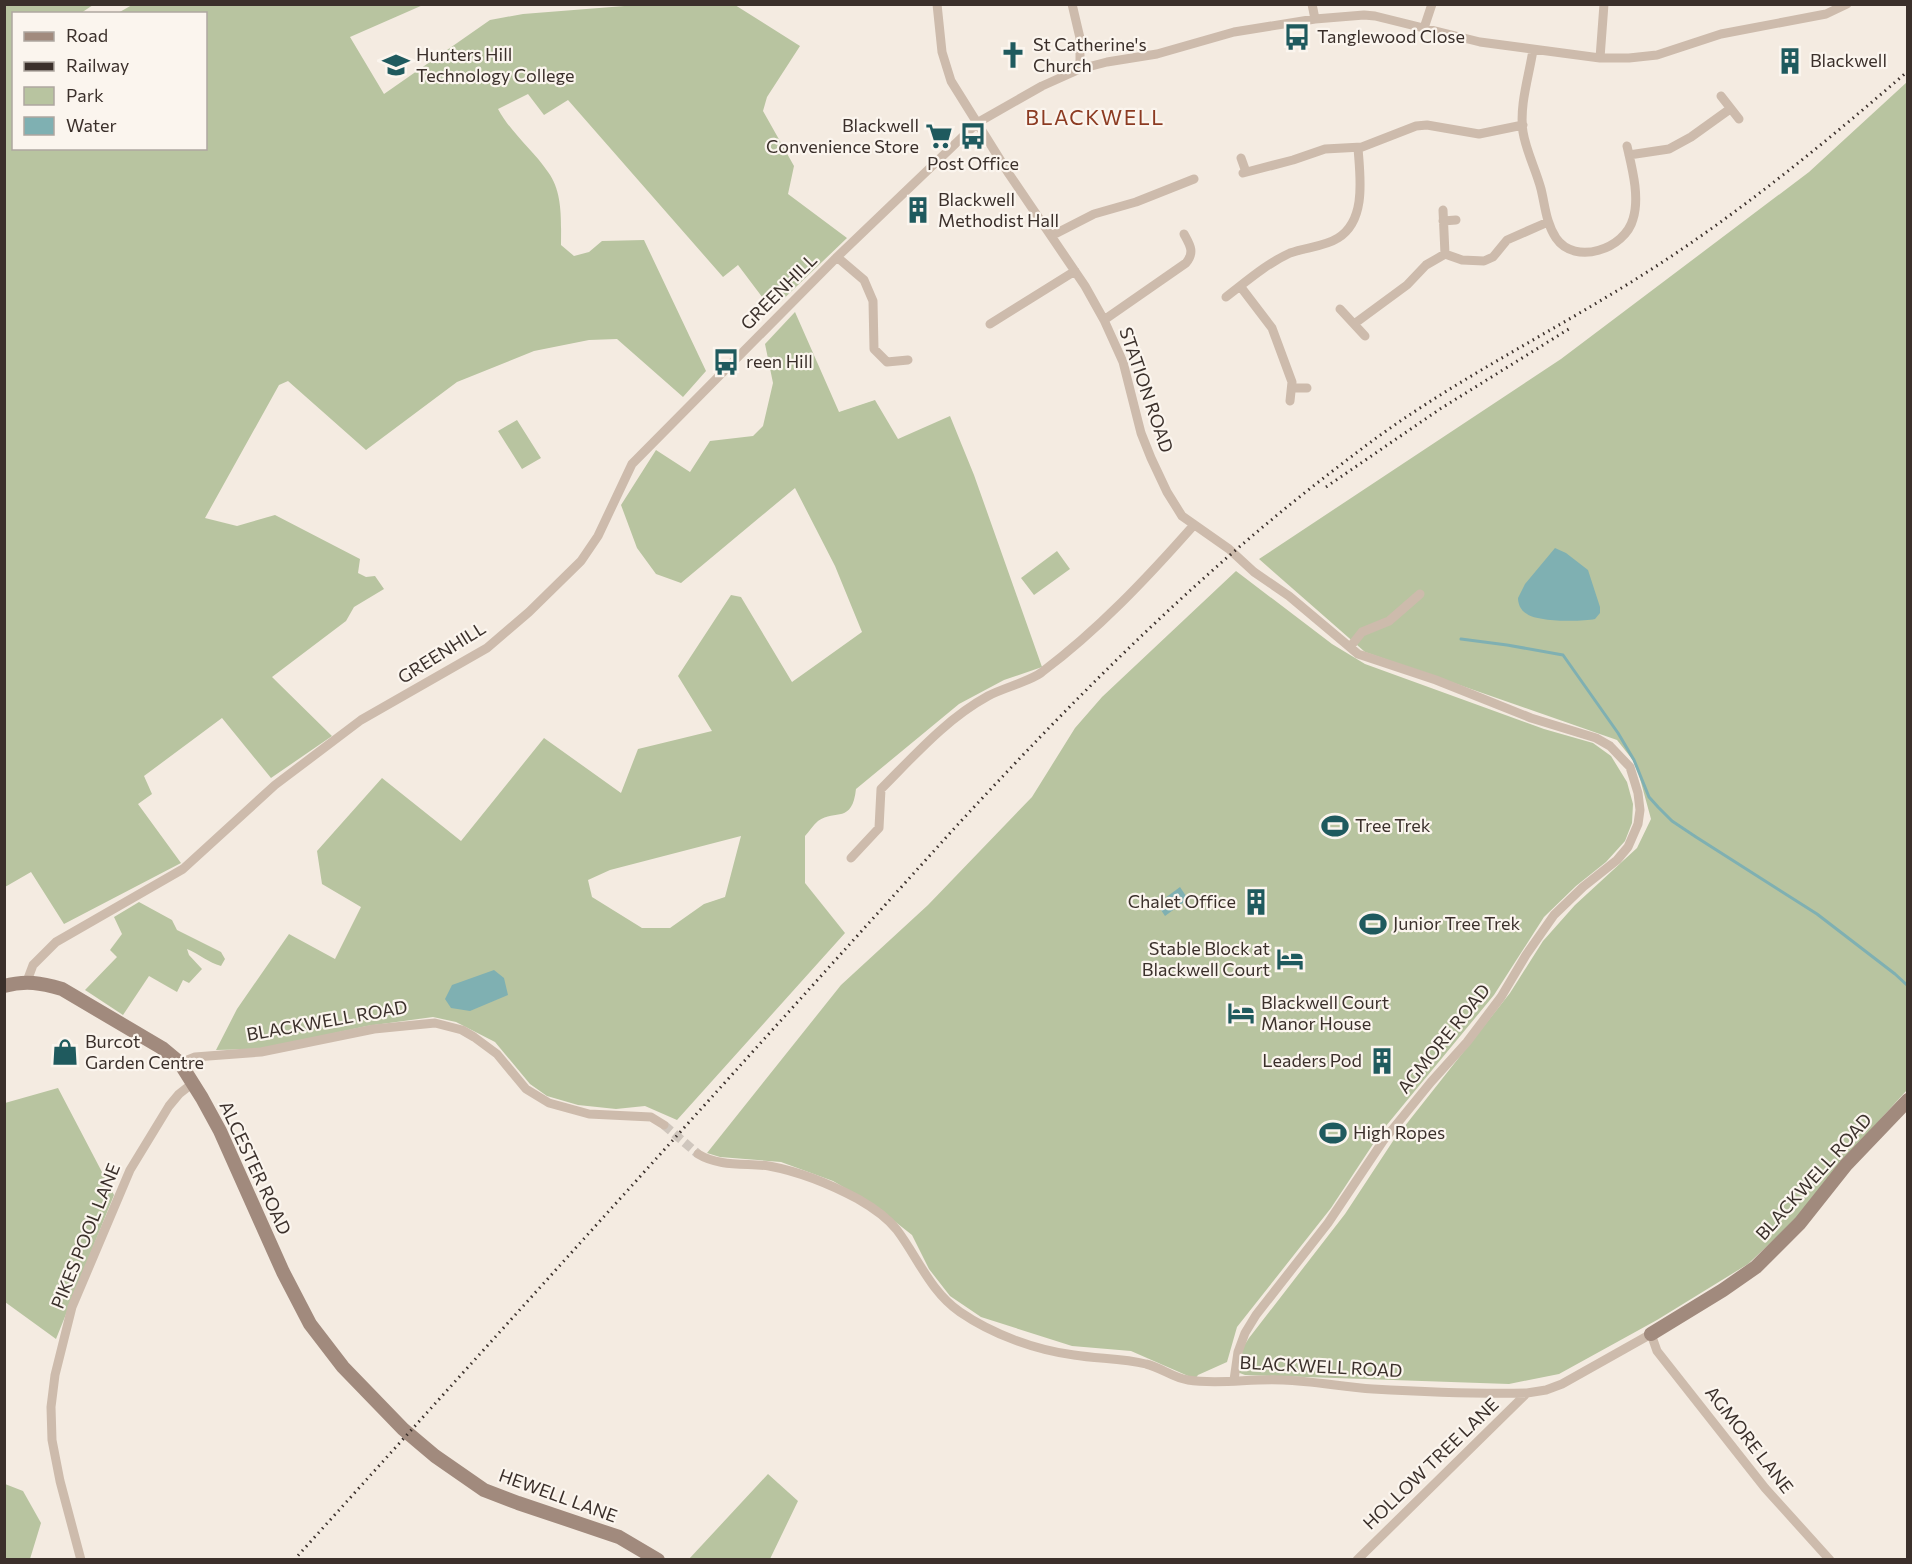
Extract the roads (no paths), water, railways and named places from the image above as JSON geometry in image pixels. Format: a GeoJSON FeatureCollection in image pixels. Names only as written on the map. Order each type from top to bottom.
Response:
{"type":"FeatureCollection","features":[{"type":"Feature","properties":{"kind":"main road","name":"ALCESTER ROAD"},"geometry":{"type":"LineString","coordinates":[[4,986],[27,981],[45,983],[73,993],[162,1048],[180,1063],[220,1131],[284,1272],[315,1332],[343,1367],[418,1442]]}},
{"type":"Feature","properties":{"kind":"main road","name":"BLACKWELL ROAD"},"geometry":{"type":"LineString","coordinates":[[1651,1334],[1756,1267],[1800,1223],[1846,1165],[1908,1100]]}},
{"type":"Feature","properties":{"kind":"main road","name":"HEWELL LANE"},"geometry":{"type":"LineString","coordinates":[[418,1442],[484,1490],[619,1537],[658,1560]]}},
{"type":"Feature","properties":{"kind":"street","name":"STATION ROAD"},"geometry":{"type":"LineString","coordinates":[[937,4],[942,52],[951,81],[1075,271],[1104,320],[1123,362],[1151,458],[1174,504],[1193,526],[1217,540],[1241,561]]}},
{"type":"Feature","properties":{"kind":"street"},"geometry":{"type":"LineString","coordinates":[[1072,4],[1080,38],[1080,69]]}},
{"type":"Feature","properties":{"kind":"street"},"geometry":{"type":"LineString","coordinates":[[1312,4],[1315,19]]}},
{"type":"Feature","properties":{"kind":"street"},"geometry":{"type":"LineString","coordinates":[[1424,28],[1432,4]]}},
{"type":"Feature","properties":{"kind":"street"},"geometry":{"type":"LineString","coordinates":[[1600,58],[1604,4]]}},
{"type":"Feature","properties":{"kind":"street","name":"GREENHILL"},"geometry":{"type":"LineString","coordinates":[[27,981],[33,965],[48,948],[183,869],[275,785],[361,720],[487,648],[529,612],[581,561],[598,536],[632,464],[837,257],[977,123],[1042,86],[1080,69],[1107,62],[1157,54],[1234,32],[1315,19],[1364,15],[1480,42],[1600,58],[1629,58],[1657,55],[1721,34],[1826,14],[1847,4]]}},
{"type":"Feature","properties":{"kind":"street"},"geometry":{"type":"LineString","coordinates":[[1533,50],[1523,125],[1548,222],[1556,238],[1564,247],[1578,252],[1593,252],[1612,245],[1628,231],[1635,207],[1628,151],[1669,149],[1691,137],[1730,109]]}},
{"type":"Feature","properties":{"kind":"street"},"geometry":{"type":"LineString","coordinates":[[1721,96],[1739,119]]}},
{"type":"Feature","properties":{"kind":"street"},"geometry":{"type":"LineString","coordinates":[[1241,158],[1245,173],[1325,149],[1358,148],[1416,126],[1427,125],[1479,134],[1523,125]]}},
{"type":"Feature","properties":{"kind":"street"},"geometry":{"type":"LineString","coordinates":[[1226,297],[1268,265],[1292,252],[1339,238],[1348,228],[1359,201],[1358,148]]}},
{"type":"Feature","properties":{"kind":"street"},"geometry":{"type":"LineString","coordinates":[[1051,236],[1094,214],[1136,202],[1194,179]]}},
{"type":"Feature","properties":{"kind":"street"},"geometry":{"type":"LineString","coordinates":[[1443,210],[1445,254]]}},
{"type":"Feature","properties":{"kind":"street"},"geometry":{"type":"LineString","coordinates":[[1443,221],[1456,220]]}},
{"type":"Feature","properties":{"kind":"street"},"geometry":{"type":"LineString","coordinates":[[1354,324],[1407,285],[1426,265],[1445,254],[1462,260],[1484,261],[1492,257],[1507,240],[1548,222]]}},
{"type":"Feature","properties":{"kind":"street"},"geometry":{"type":"LineString","coordinates":[[1104,320],[1186,263],[1192,249],[1184,234]]}},
{"type":"Feature","properties":{"kind":"street","name":"GREENHILL"},"geometry":{"type":"LineString","coordinates":[[837,257],[864,280],[873,301],[874,349],[887,362],[908,360]]}},
{"type":"Feature","properties":{"kind":"street"},"geometry":{"type":"LineString","coordinates":[[990,324],[1075,271]]}},
{"type":"Feature","properties":{"kind":"street"},"geometry":{"type":"LineString","coordinates":[[1240,286],[1272,328],[1293,388],[1290,400]]}},
{"type":"Feature","properties":{"kind":"street"},"geometry":{"type":"LineString","coordinates":[[1340,309],[1365,336]]}},
{"type":"Feature","properties":{"kind":"street"},"geometry":{"type":"LineString","coordinates":[[1293,388],[1307,388]]}},
{"type":"Feature","properties":{"kind":"street"},"geometry":{"type":"LineString","coordinates":[[850,858],[879,828],[881,789],[954,717],[995,692],[1040,674],[1121,602],[1155,569],[1193,526]]}},
{"type":"Feature","properties":{"kind":"street","name":"AGMORE ROAD"},"geometry":{"type":"LineString","coordinates":[[1234,1380],[1238,1352],[1245,1333],[1256,1315],[1328,1223],[1383,1141],[1467,1042],[1501,997],[1526,955],[1554,915],[1628,847],[1638,824],[1640,810],[1638,793],[1630,767],[1610,746],[1596,738],[1531,718],[1436,680],[1358,654],[1289,596],[1241,561]]}},
{"type":"Feature","properties":{"kind":"street"},"geometry":{"type":"LineString","coordinates":[[1350,647],[1362,632],[1389,621],[1420,594]]}},
{"type":"Feature","properties":{"kind":"street","name":"BLACKWELL ROAD"},"geometry":{"type":"LineString","coordinates":[[180,1063],[195,1057],[261,1052],[374,1029],[435,1023],[462,1030],[474,1037],[497,1054],[526,1089],[549,1103],[589,1114],[651,1117],[664,1125]]}},
{"type":"Feature","properties":{"kind":"street","name":"PIKES POOL LANE"},"geometry":{"type":"LineString","coordinates":[[81,1560],[60,1481],[52,1440],[51,1407],[54,1375],[72,1307],[130,1170],[169,1106],[193,1083]]}},
{"type":"Feature","properties":{"kind":"street","name":"BLACKWELL ROAD"},"geometry":{"type":"LineString","coordinates":[[698,1155],[716,1162],[758,1165],[785,1170],[827,1183],[859,1200],[882,1215],[897,1230],[922,1271],[943,1299],[969,1317],[1025,1344],[1072,1355],[1148,1364],[1185,1380],[1205,1382],[1285,1380],[1372,1389],[1527,1393],[1546,1390],[1562,1384],[1651,1334]]}},
{"type":"Feature","properties":{"kind":"street","name":"AGMORE LANE"},"geometry":{"type":"LineString","coordinates":[[1651,1334],[1658,1351],[1765,1488],[1830,1560]]}},
{"type":"Feature","properties":{"kind":"street","name":"HOLLOW TREE LANE"},"geometry":{"type":"LineString","coordinates":[[1357,1560],[1527,1393]]}},
{"type":"Feature","properties":{"kind":"water"},"geometry":{"type":"Polygon","coordinates":[[[1555,548],[1566,553],[1588,570],[1600,607],[1600,613],[1595,619],[1570,621],[1540,619],[1527,614],[1520,607],[1518,598],[1525,584],[1555,548]]]}},
{"type":"Feature","properties":{"kind":"water"},"geometry":{"type":"Polygon","coordinates":[[[1180,887],[1188,899],[1165,916],[1157,904],[1180,887]]]}},
{"type":"Feature","properties":{"kind":"water"},"geometry":{"type":"Polygon","coordinates":[[[494,970],[504,978],[508,995],[470,1011],[451,1008],[445,999],[452,985],[494,970]]]}},
{"type":"Feature","properties":{"kind":"waterway"},"geometry":{"type":"LineString","coordinates":[[1461,639],[1563,655],[1618,733],[1634,760],[1649,797],[1672,821],[1817,914],[1908,986]]}},
{"type":"Feature","properties":{"kind":"tunnel"},"geometry":{"type":"LineString","coordinates":[[664,1125],[698,1154]]}},
{"type":"Feature","properties":{"kind":"railway"},"geometry":{"type":"LineString","coordinates":[[294,1560],[951,832],[1080,696],[1170,609],[1263,527],[1374,439],[1457,385],[1644,274],[1713,228],[1779,178],[1908,71]]}},
{"type":"Feature","properties":{"kind":"railway"},"geometry":{"type":"LineString","coordinates":[[1326,487],[1440,409],[1572,327]]}},
{"type":"Feature","properties":{"kind":"place","name":"Tanglewood Close"},"geometry":{"type":"Point","coordinates":[1297,37]}},
{"type":"Feature","properties":{"kind":"place","name":"St Catherine's Church"},"geometry":{"type":"Point","coordinates":[1013,55]}},
{"type":"Feature","properties":{"kind":"place","name":"Blackwell"},"geometry":{"type":"Point","coordinates":[1790,61]}},
{"type":"Feature","properties":{"kind":"place","name":"Hunters Hill Technology College"},"geometry":{"type":"Point","coordinates":[396,65]}},
{"type":"Feature","properties":{"kind":"place","name":"Blackwell Convenience Store"},"geometry":{"type":"Point","coordinates":[939,136]}},
{"type":"Feature","properties":{"kind":"place","name":"Post Office"},"geometry":{"type":"Point","coordinates":[973,136]}},
{"type":"Feature","properties":{"kind":"place","name":"Blackwell Methodist Hall"},"geometry":{"type":"Point","coordinates":[918,210]}},
{"type":"Feature","properties":{"kind":"place","name":"reen Hill"},"geometry":{"type":"Point","coordinates":[726,362]}},
{"type":"Feature","properties":{"kind":"place","name":"Tree Trek"},"geometry":{"type":"Point","coordinates":[1335,826]}},
{"type":"Feature","properties":{"kind":"place","name":"Chalet Office"},"geometry":{"type":"Point","coordinates":[1256,902]}},
{"type":"Feature","properties":{"kind":"place","name":"Junior Tree Trek"},"geometry":{"type":"Point","coordinates":[1373,924]}},
{"type":"Feature","properties":{"kind":"place","name":"Stable Block at Blackwell Court"},"geometry":{"type":"Point","coordinates":[1290,959]}},
{"type":"Feature","properties":{"kind":"place","name":"Blackwell Court Manor House"},"geometry":{"type":"Point","coordinates":[1241,1013]}},
{"type":"Feature","properties":{"kind":"place","name":"Burcot Garden Centre"},"geometry":{"type":"Point","coordinates":[65,1052]}},
{"type":"Feature","properties":{"kind":"place","name":"Leaders Pod"},"geometry":{"type":"Point","coordinates":[1382,1061]}},
{"type":"Feature","properties":{"kind":"place","name":"High Ropes"},"geometry":{"type":"Point","coordinates":[1333,1133]}},
{"type":"Feature","properties":{"kind":"district","name":"BLACKWELL"},"geometry":{"type":"Point","coordinates":[1095,118]}}]}
